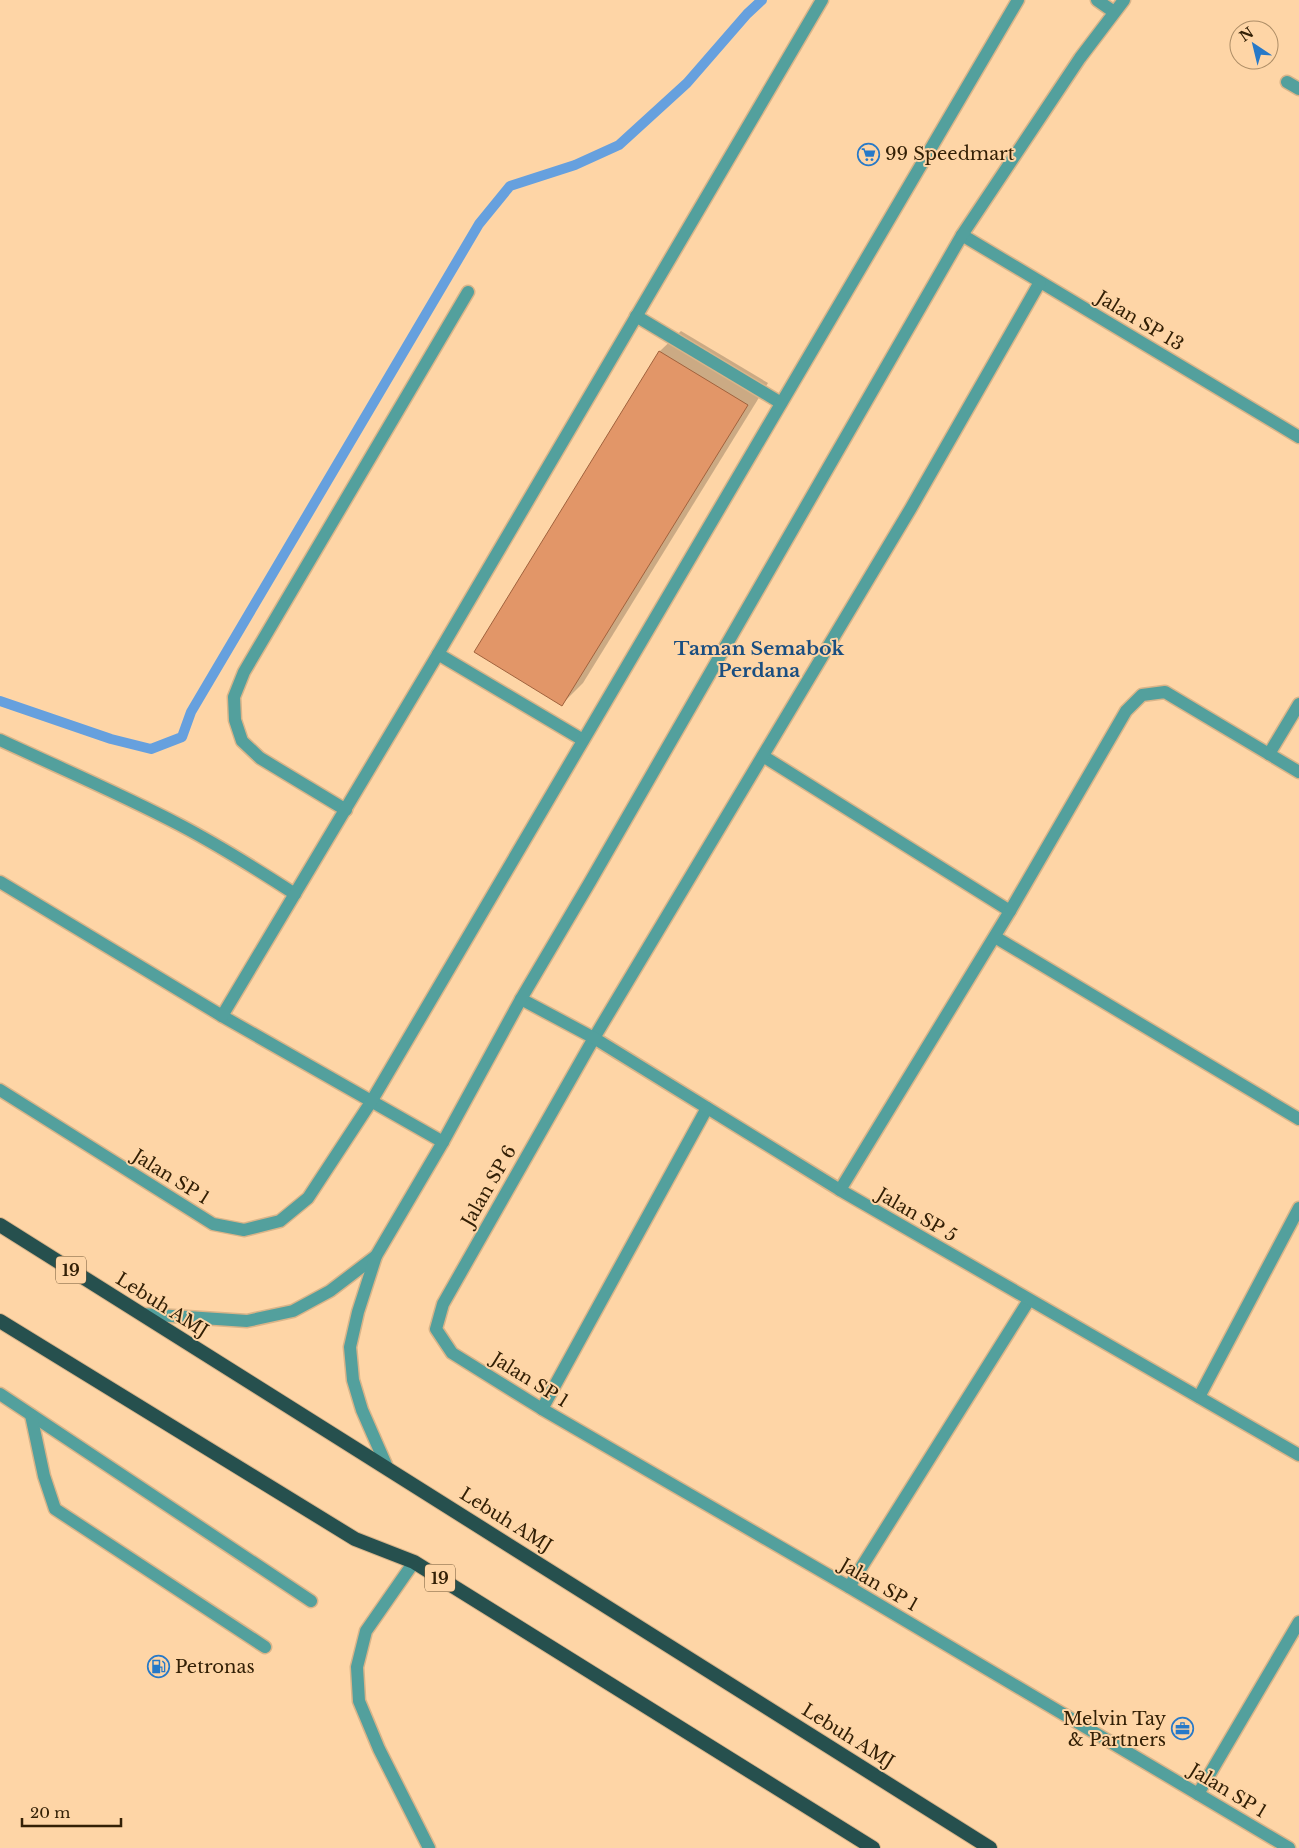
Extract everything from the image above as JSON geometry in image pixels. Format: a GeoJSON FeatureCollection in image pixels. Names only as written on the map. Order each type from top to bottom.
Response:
{"type":"FeatureCollection","features":[{"type":"Feature","properties":{"kind":"highway","name":"Lebuh AMJ"},"geometry":{"type":"LineString","coordinates":[[0,1225],[990,1848]]}},
{"type":"Feature","properties":{"kind":"highway","name":"19"},"geometry":{"type":"LineString","coordinates":[[0,1321],[355,1538],[414,1562],[873,1848]]}},
{"type":"Feature","properties":{"kind":"street"},"geometry":{"type":"LineString","coordinates":[[222,1016],[346,810],[822,0]]}},
{"type":"Feature","properties":{"kind":"street","name":"Jalan SP 1"},"geometry":{"type":"LineString","coordinates":[[0,1090],[214,1224],[244,1230],[280,1220],[308,1198],[371,1102],[1018,0]]}},
{"type":"Feature","properties":{"kind":"street"},"geometry":{"type":"LineString","coordinates":[[1097,0],[1114,12]]}},
{"type":"Feature","properties":{"kind":"street"},"geometry":{"type":"LineString","coordinates":[[387,1467],[362,1410],[353,1380],[350,1347],[358,1312],[376,1256],[443,1142],[521,998],[605,856],[962,235],[1080,58],[1124,0]]}},
{"type":"Feature","properties":{"kind":"street"},"geometry":{"type":"LineString","coordinates":[[1287,82],[1299,89]]}},
{"type":"Feature","properties":{"kind":"street","name":"Jalan SP 13"},"geometry":{"type":"LineString","coordinates":[[962,235],[1299,437]]}},
{"type":"Feature","properties":{"kind":"street","name":"Jalan SP 6"},"geometry":{"type":"LineString","coordinates":[[452,1353],[436,1329],[443,1304],[594,1038],[911,508],[1040,282]]}},
{"type":"Feature","properties":{"kind":"street"},"geometry":{"type":"LineString","coordinates":[[346,810],[260,758],[242,741],[235,720],[234,697],[244,672],[468,292]]}},
{"type":"Feature","properties":{"kind":"street"},"geometry":{"type":"LineString","coordinates":[[636,316],[781,403]]}},
{"type":"Feature","properties":{"kind":"street"},"geometry":{"type":"LineString","coordinates":[[438,654],[583,740]]}},
{"type":"Feature","properties":{"kind":"street"},"geometry":{"type":"LineString","coordinates":[[840,1190],[995,937],[1126,710],[1142,695],[1165,692],[1299,772]]}},
{"type":"Feature","properties":{"kind":"street"},"geometry":{"type":"LineString","coordinates":[[1269,754],[1299,704]]}},
{"type":"Feature","properties":{"kind":"street"},"geometry":{"type":"LineString","coordinates":[[0,740],[107,789],[181,826],[234,855],[296,894]]}},
{"type":"Feature","properties":{"kind":"street"},"geometry":{"type":"LineString","coordinates":[[763,756],[1010,911]]}},
{"type":"Feature","properties":{"kind":"street"},"geometry":{"type":"LineString","coordinates":[[0,882],[222,1016],[443,1142]]}},
{"type":"Feature","properties":{"kind":"street"},"geometry":{"type":"LineString","coordinates":[[995,937],[1299,1119]]}},
{"type":"Feature","properties":{"kind":"street","name":"Jalan SP 5"},"geometry":{"type":"LineString","coordinates":[[521,998],[594,1038],[840,1190],[1299,1455]]}},
{"type":"Feature","properties":{"kind":"street"},"geometry":{"type":"LineString","coordinates":[[542,1409],[707,1108]]}},
{"type":"Feature","properties":{"kind":"street"},"geometry":{"type":"LineString","coordinates":[[1200,1398],[1299,1208]]}},
{"type":"Feature","properties":{"kind":"street"},"geometry":{"type":"LineString","coordinates":[[142,1314],[247,1320],[293,1310],[330,1291],[376,1256]]}},
{"type":"Feature","properties":{"kind":"street"},"geometry":{"type":"LineString","coordinates":[[849,1587],[1029,1300]]}},
{"type":"Feature","properties":{"kind":"street","name":"Jalan SP 1"},"geometry":{"type":"LineString","coordinates":[[452,1353],[542,1409],[849,1587],[1289,1848]]}},
{"type":"Feature","properties":{"kind":"street"},"geometry":{"type":"LineString","coordinates":[[0,1394],[311,1601]]}},
{"type":"Feature","properties":{"kind":"street"},"geometry":{"type":"LineString","coordinates":[[31,1415],[44,1476],[55,1510],[266,1647]]}},
{"type":"Feature","properties":{"kind":"street"},"geometry":{"type":"LineString","coordinates":[[414,1562],[366,1631],[357,1667],[359,1702],[379,1749],[429,1848]]}},
{"type":"Feature","properties":{"kind":"street"},"geometry":{"type":"LineString","coordinates":[[1198,1794],[1299,1622]]}},
{"type":"Feature","properties":{"kind":"building"},"geometry":{"type":"Polygon","coordinates":[[[659,351],[748,405],[562,706],[474,652],[659,351]]]}},
{"type":"Feature","properties":{"kind":"waterway"},"geometry":{"type":"LineString","coordinates":[[0,701],[111,739],[151,749],[182,737],[191,712],[479,224],[510,186],[575,165],[619,145],[687,83],[747,14],[762,0]]}},
{"type":"Feature","properties":{"kind":"place","name":"99 Speedmart"},"geometry":{"type":"Point","coordinates":[869,154]}},
{"type":"Feature","properties":{"kind":"place","name":"Petronas"},"geometry":{"type":"Point","coordinates":[159,1667]}},
{"type":"Feature","properties":{"kind":"place","name":"Melvin Tay & Partners"},"geometry":{"type":"Point","coordinates":[1182,1729]}},
{"type":"Feature","properties":{"kind":"district","name":"Taman Semabok Perdana"},"geometry":{"type":"Point","coordinates":[759,659]}}]}
